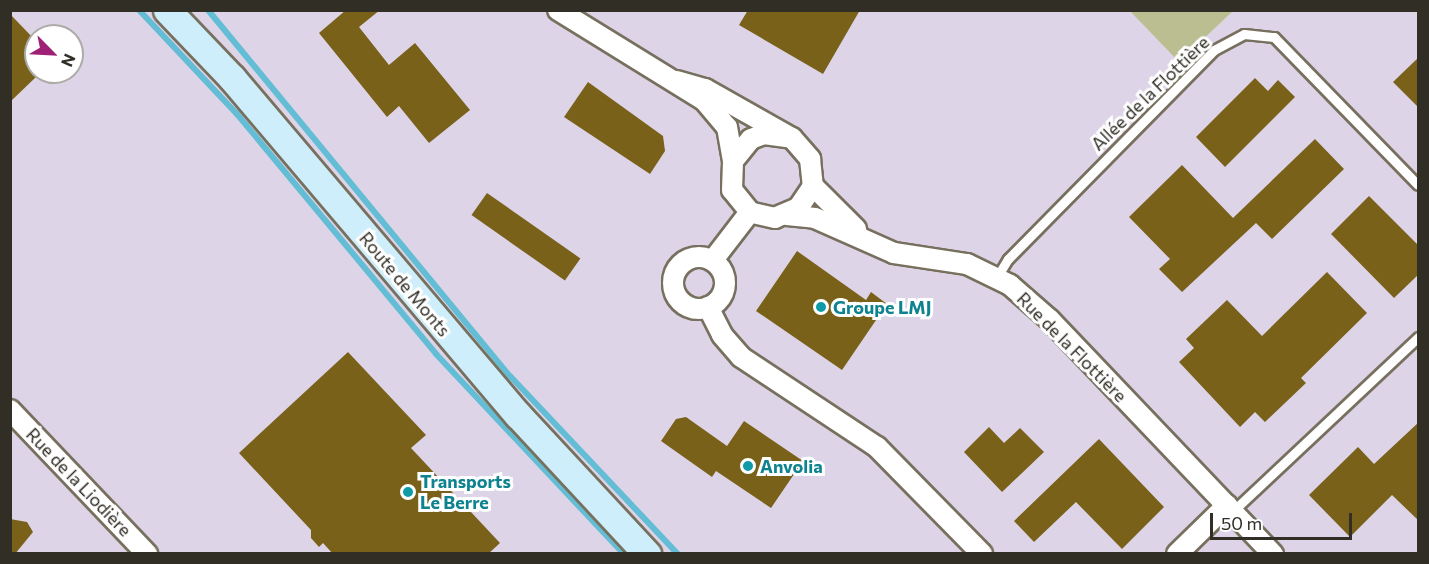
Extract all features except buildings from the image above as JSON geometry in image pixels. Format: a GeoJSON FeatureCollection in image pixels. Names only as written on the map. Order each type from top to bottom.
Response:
{"type":"FeatureCollection","features":[{"type":"Feature","properties":{"kind":"main road","name":"Route de Monts"},"geometry":{"type":"LineString","coordinates":[[167,10],[232,78],[502,398],[647,554]]}},
{"type":"Feature","properties":{"kind":"street"},"geometry":{"type":"LineString","coordinates":[[558,10],[677,81],[721,117],[730,138],[733,161],[732,190],[750,212],[762,217],[787,215],[807,199],[813,186],[810,159],[792,138],[705,89],[677,81]]}},
{"type":"Feature","properties":{"kind":"street"},"geometry":{"type":"LineString","coordinates":[[733,161],[751,139],[771,134],[792,138]]}},
{"type":"Feature","properties":{"kind":"street"},"geometry":{"type":"LineString","coordinates":[[813,186],[861,233],[894,253]]}},
{"type":"Feature","properties":{"kind":"street"},"geometry":{"type":"LineString","coordinates":[[714,260],[750,212]]}},
{"type":"Feature","properties":{"kind":"street","name":"Rue de la Flottière"},"geometry":{"type":"LineString","coordinates":[[787,215],[816,218],[894,253],[967,264],[997,277],[1048,320],[1273,554]]}},
{"type":"Feature","properties":{"kind":"street"},"geometry":{"type":"LineString","coordinates":[[688,259],[714,260],[724,273],[724,290],[708,307],[699,309],[683,303],[677,296],[673,279],[688,259]]}},
{"type":"Feature","properties":{"kind":"street"},"geometry":{"type":"LineString","coordinates":[[708,307],[722,335],[741,357],[877,447],[982,554]]}},
{"type":"Feature","properties":{"kind":"street","name":"Rue de la Liodière"},"geometry":{"type":"LineString","coordinates":[[10,410],[147,554]]}},
{"type":"Feature","properties":{"kind":"street"},"geometry":{"type":"LineString","coordinates":[[1177,554],[1230,508]]}},
{"type":"Feature","properties":{"kind":"lane","name":"Allée de la Flottière"},"geometry":{"type":"LineString","coordinates":[[997,277],[1008,259],[1214,50],[1244,34],[1274,37],[1419,185]]}},
{"type":"Feature","properties":{"kind":"lane"},"geometry":{"type":"LineString","coordinates":[[1230,508],[1419,337]]}},
{"type":"Feature","properties":{"kind":"shaded area"},"geometry":{"type":"Polygon","coordinates":[[[1130,10],[1179,62],[1233,11],[1418,11],[1418,553],[11,553],[10,11],[1130,10]]]}},
{"type":"Feature","properties":{"kind":"green space"},"geometry":{"type":"Polygon","coordinates":[[[1130,11],[1233,11],[1179,62],[1130,11]]]}},
{"type":"Feature","properties":{"kind":"waterway"},"geometry":{"type":"LineString","coordinates":[[139,10],[237,114],[436,354],[624,554]]}},
{"type":"Feature","properties":{"kind":"waterway"},"geometry":{"type":"LineString","coordinates":[[208,10],[511,377],[678,554]]}},
{"type":"Feature","properties":{"kind":"place","name":"Groupe LMJ"},"geometry":{"type":"Point","coordinates":[821,307]}},
{"type":"Feature","properties":{"kind":"place","name":"Anvolia"},"geometry":{"type":"Point","coordinates":[748,466]}},
{"type":"Feature","properties":{"kind":"place","name":"Transports Le Berre"},"geometry":{"type":"Point","coordinates":[408,492]}}]}
